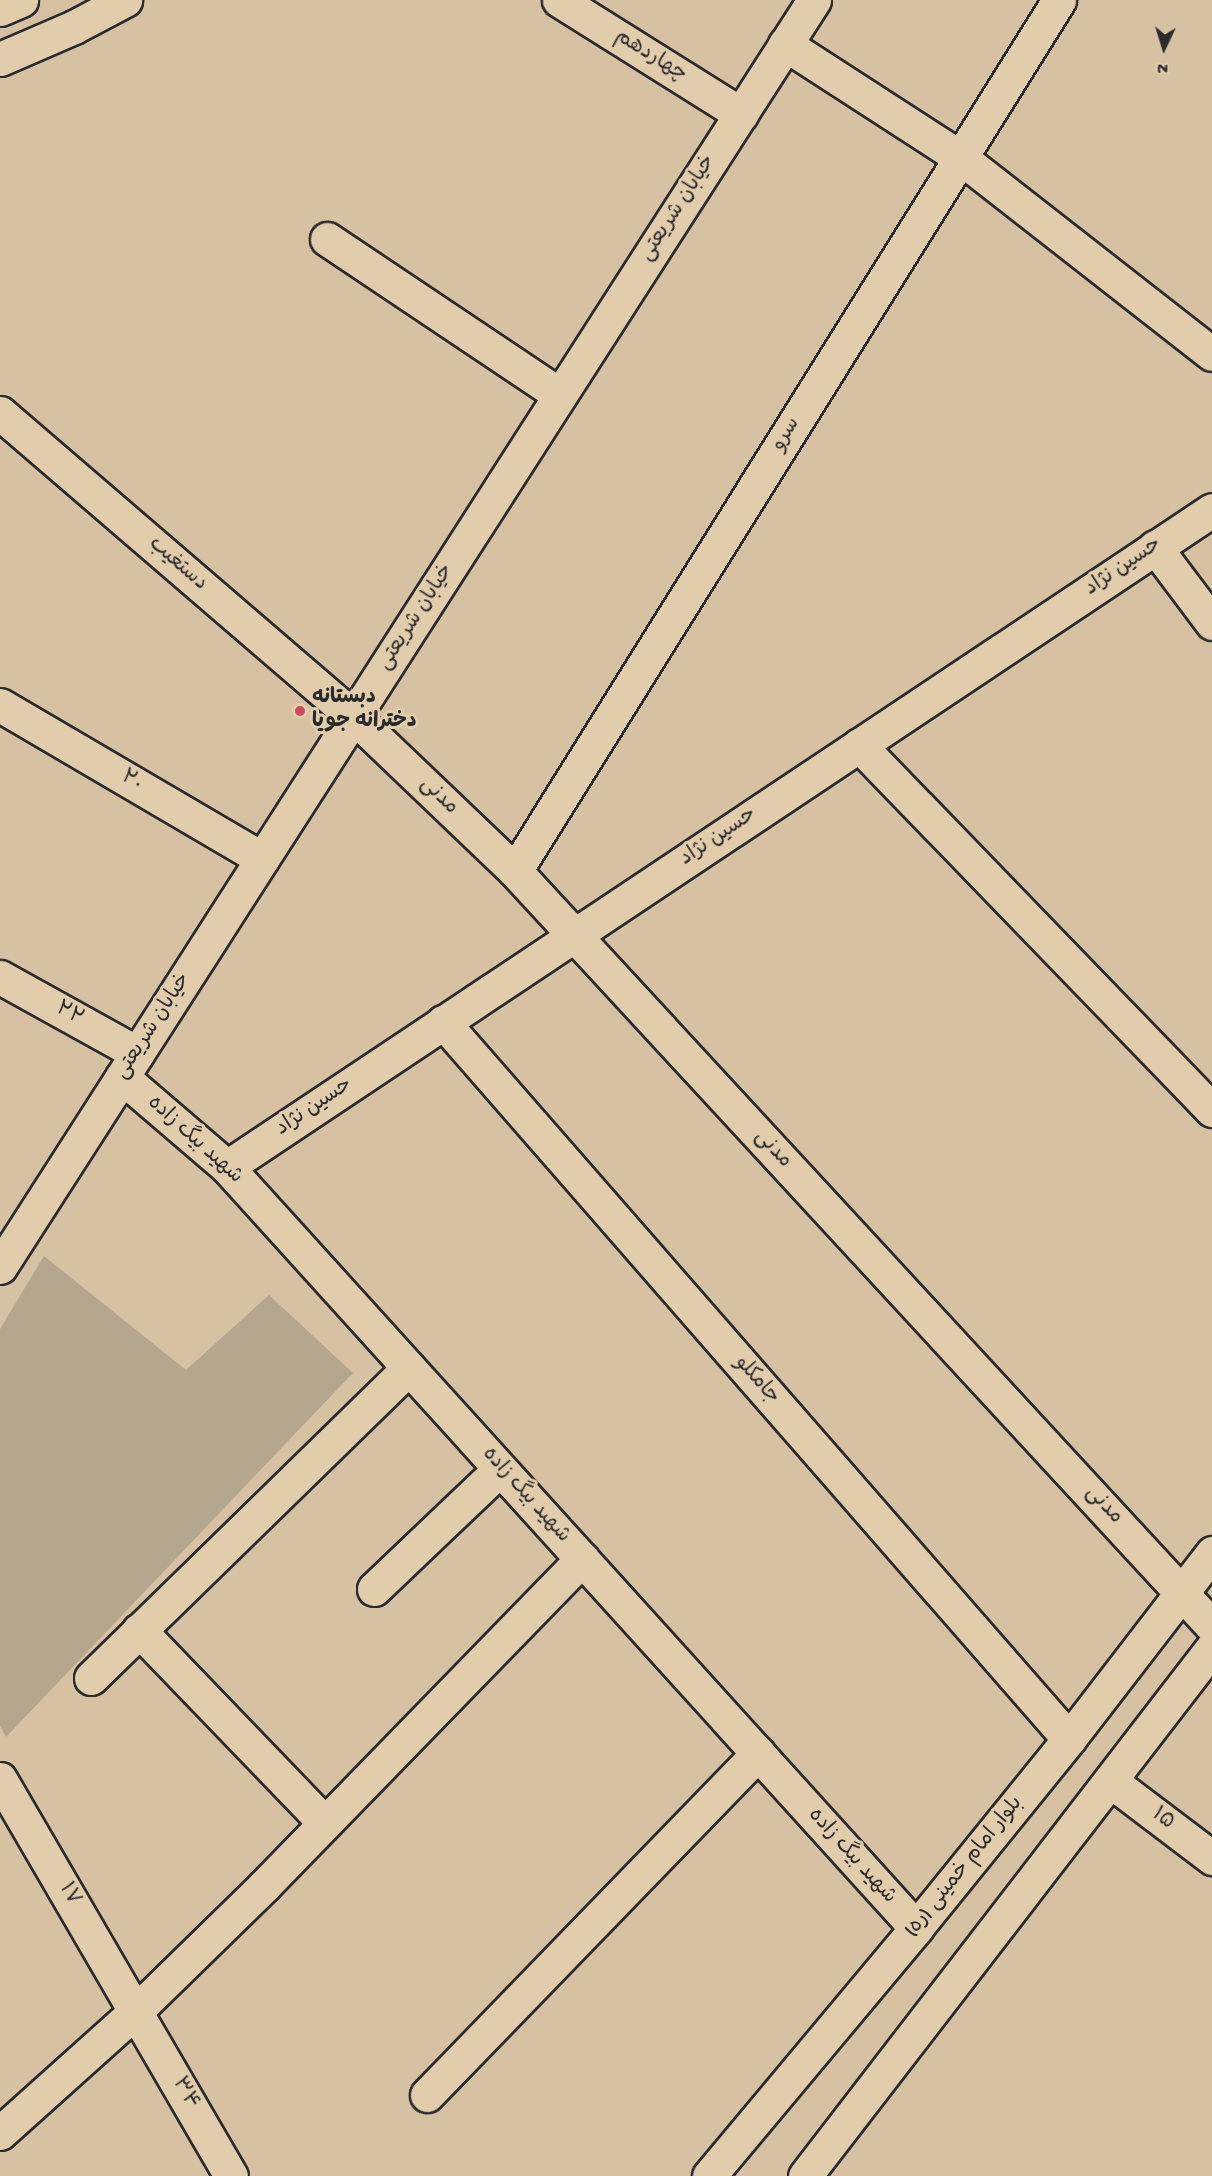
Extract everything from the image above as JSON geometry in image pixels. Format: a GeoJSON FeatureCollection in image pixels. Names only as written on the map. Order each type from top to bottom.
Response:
{"type":"FeatureCollection","features":[{"type":"Feature","properties":{"kind":"street"},"geometry":{"type":"LineString","coordinates":[[0,9],[21,0]]}},
{"type":"Feature","properties":{"kind":"street"},"geometry":{"type":"LineString","coordinates":[[0,59],[74,27],[125,0]]}},
{"type":"Feature","properties":{"kind":"street","name":"چهاردهم"},"geometry":{"type":"LineString","coordinates":[[559,0],[741,114]]}},
{"type":"Feature","properties":{"kind":"street","name":"خیابان شریعتی"},"geometry":{"type":"LineString","coordinates":[[0,1267],[814,0]]}},
{"type":"Feature","properties":{"kind":"street","name":"سرو"},"geometry":{"type":"LineString","coordinates":[[515,871],[1059,0]]}},
{"type":"Feature","properties":{"kind":"street"},"geometry":{"type":"LineString","coordinates":[[785,44],[961,158],[1212,354]]}},
{"type":"Feature","properties":{"kind":"street"},"geometry":{"type":"LineString","coordinates":[[327,239],[560,395]]}},
{"type":"Feature","properties":{"kind":"street","name":"دستغیب"},"geometry":{"type":"LineString","coordinates":[[0,413],[354,717]]}},
{"type":"Feature","properties":{"kind":"street","name":"حسین نژاد"},"geometry":{"type":"LineString","coordinates":[[226,1167],[1212,510]]}},
{"type":"Feature","properties":{"kind":"street"},"geometry":{"type":"LineString","coordinates":[[1155,547],[1212,623]]}},
{"type":"Feature","properties":{"kind":"street","name":"۲۰"},"geometry":{"type":"LineString","coordinates":[[0,705],[262,859]]}},
{"type":"Feature","properties":{"kind":"street","name":"مدنی"},"geometry":{"type":"LineString","coordinates":[[354,717],[515,871],[1212,1626]]}},
{"type":"Feature","properties":{"kind":"street"},"geometry":{"type":"LineString","coordinates":[[859,745],[1212,1110]]}},
{"type":"Feature","properties":{"kind":"street","name":"۲۲"},"geometry":{"type":"LineString","coordinates":[[0,977],[129,1065]]}},
{"type":"Feature","properties":{"kind":"street","name":"جامکلو"},"geometry":{"type":"LineString","coordinates":[[443,1022],[1069,1739]]}},
{"type":"Feature","properties":{"kind":"street","name":"شهید بیگ زاده"},"geometry":{"type":"LineString","coordinates":[[129,1065],[226,1167],[916,1928]]}},
{"type":"Feature","properties":{"kind":"street"},"geometry":{"type":"LineString","coordinates":[[91,1678],[409,1368]]}},
{"type":"Feature","properties":{"kind":"street"},"geometry":{"type":"LineString","coordinates":[[374,1588],[500,1469]]}},
{"type":"Feature","properties":{"kind":"street","name":"بلوار امام خمینی (ره)"},"geometry":{"type":"LineString","coordinates":[[709,2176],[916,1928],[1069,1739],[1212,1553]]}},
{"type":"Feature","properties":{"kind":"street"},"geometry":{"type":"LineString","coordinates":[[0,2133],[136,2011],[325,1823],[582,1559]]}},
{"type":"Feature","properties":{"kind":"street"},"geometry":{"type":"LineString","coordinates":[[140,1630],[325,1823]]}},
{"type":"Feature","properties":{"kind":"street"},"geometry":{"type":"LineString","coordinates":[[805,2176],[1112,1782],[1212,1648]]}},
{"type":"Feature","properties":{"kind":"street"},"geometry":{"type":"LineString","coordinates":[[428,2096],[758,1753]]}},
{"type":"Feature","properties":{"kind":"street","name":"۱۷"},"geometry":{"type":"LineString","coordinates":[[0,1779],[136,2011]]}},
{"type":"Feature","properties":{"kind":"street","name":"۱۵"},"geometry":{"type":"LineString","coordinates":[[1112,1782],[1212,1858]]}},
{"type":"Feature","properties":{"kind":"street","name":"۳۴"},"geometry":{"type":"LineString","coordinates":[[136,2011],[231,2176]]}},
{"type":"Feature","properties":{"kind":"shaded area"},"geometry":{"type":"Polygon","coordinates":[[[44,1256],[186,1370],[269,1295],[353,1373],[6,1737],[0,1726],[0,1329],[44,1256]]]}},
{"type":"Feature","properties":{"kind":"place","name":"دبستانه دخترانه جويا"},"geometry":{"type":"Point","coordinates":[300,711]}}]}
